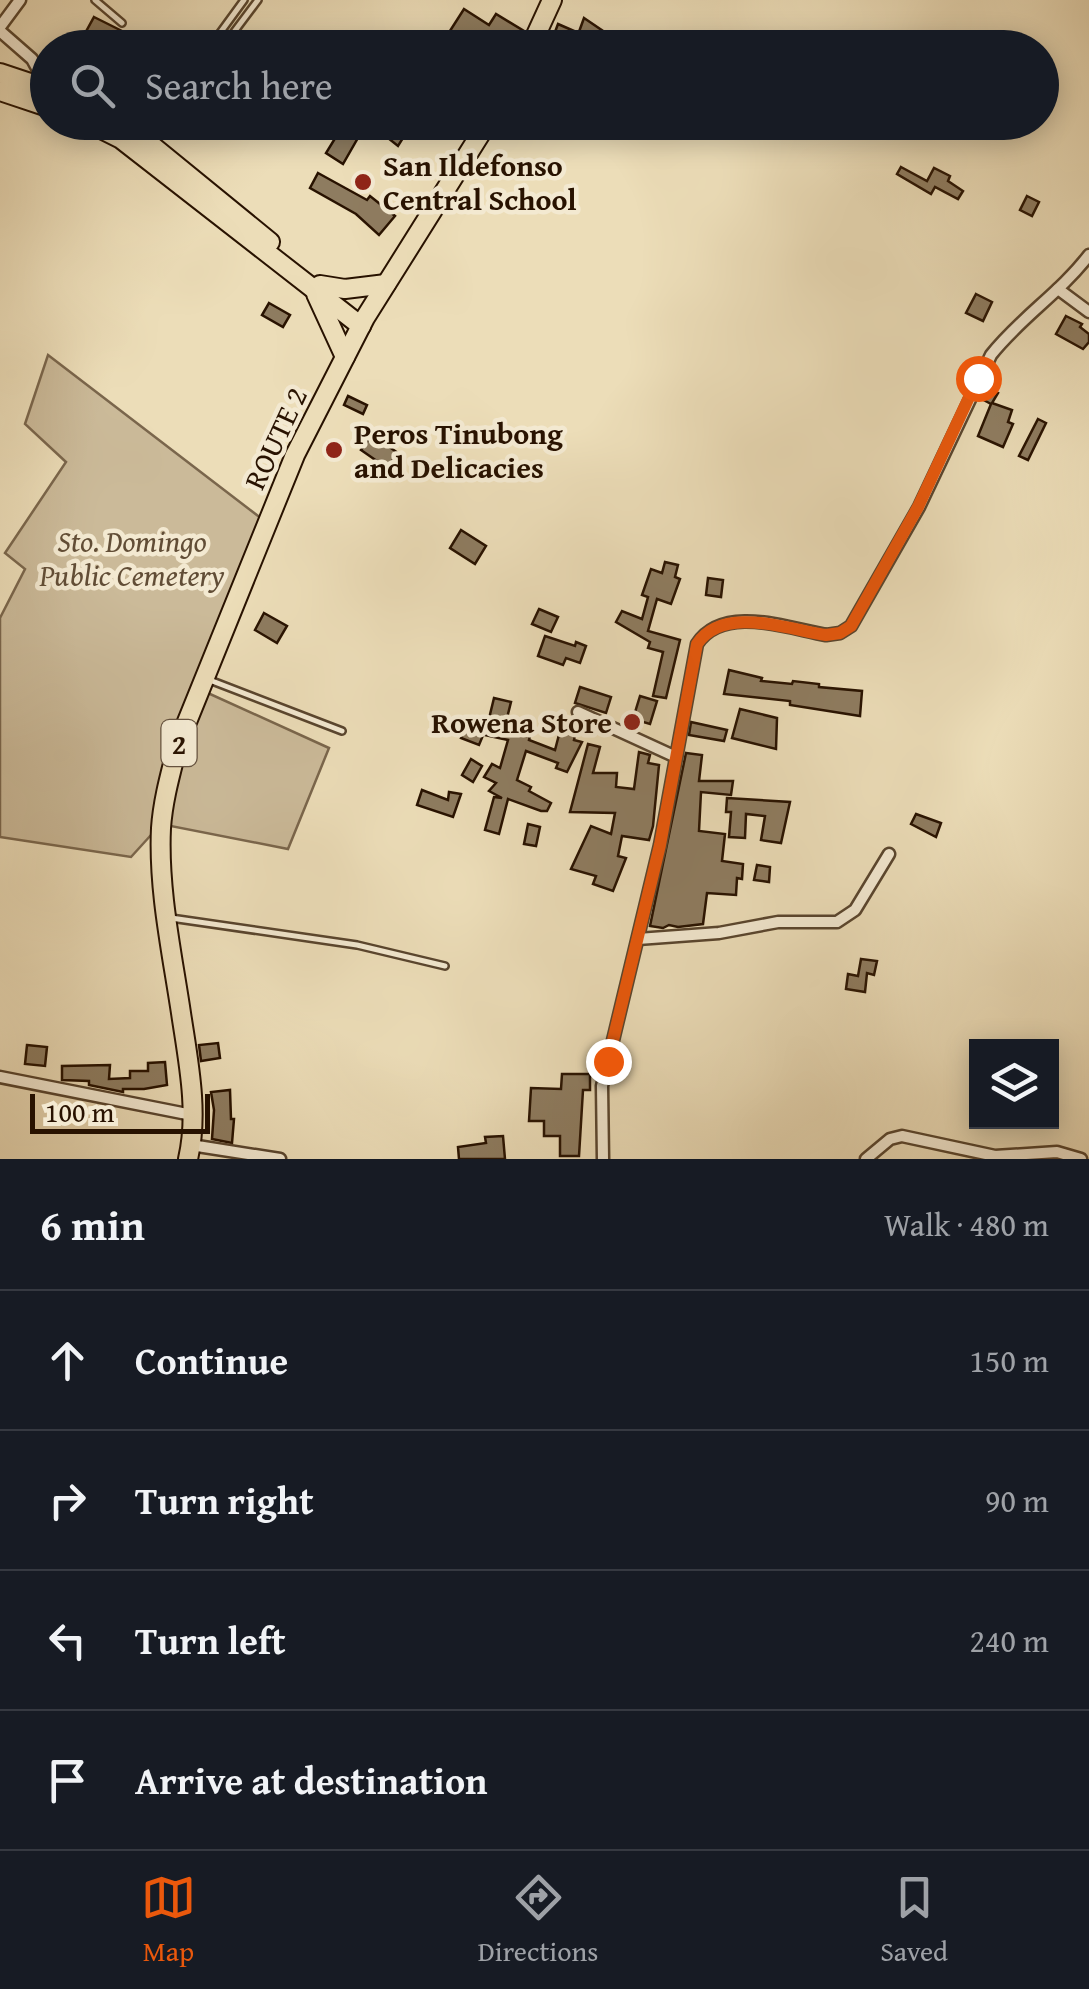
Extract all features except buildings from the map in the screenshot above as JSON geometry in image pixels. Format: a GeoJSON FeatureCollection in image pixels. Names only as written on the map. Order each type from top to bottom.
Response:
{"type":"FeatureCollection","features":[{"type":"Feature","properties":{"kind":"main road"},"geometry":{"type":"LineString","coordinates":[[538,30],[552,0]]}},
{"type":"Feature","properties":{"kind":"main road"},"geometry":{"type":"LineString","coordinates":[[0,74],[30,83]]}},
{"type":"Feature","properties":{"kind":"main road"},"geometry":{"type":"LineString","coordinates":[[0,92],[30,101]]}},
{"type":"Feature","properties":{"kind":"main road","name":"ROUTE 2"},"geometry":{"type":"LineString","coordinates":[[189,1152],[189,1066],[162,868],[167,786],[178,744],[295,455],[363,322],[477,140]]}},
{"type":"Feature","properties":{"kind":"main road"},"geometry":{"type":"LineString","coordinates":[[145,142],[318,290],[363,322]]}},
{"type":"Feature","properties":{"kind":"main road"},"geometry":{"type":"LineString","coordinates":[[318,290],[386,284]]}},
{"type":"Feature","properties":{"kind":"main road"},"geometry":{"type":"LineString","coordinates":[[318,290],[344,357]]}},
{"type":"Feature","properties":{"kind":"street"},"geometry":{"type":"LineString","coordinates":[[20,0],[0,29],[30,56]]}},
{"type":"Feature","properties":{"kind":"street"},"geometry":{"type":"LineString","coordinates":[[603,1159],[602,1086],[660,845],[697,644],[704,633],[733,622],[826,635],[851,626],[918,507],[991,356],[1027,314],[1058,289],[1089,255]]}},
{"type":"Feature","properties":{"kind":"street"},"geometry":{"type":"LineString","coordinates":[[1058,289],[1089,312]]}},
{"type":"Feature","properties":{"kind":"street"},"geometry":{"type":"LineString","coordinates":[[578,712],[676,757]]}},
{"type":"Feature","properties":{"kind":"street"},"geometry":{"type":"LineString","coordinates":[[638,938],[719,932],[778,922],[837,922],[855,910],[888,854]]}},
{"type":"Feature","properties":{"kind":"street"},"geometry":{"type":"LineString","coordinates":[[0,1077],[192,1115]]}},
{"type":"Feature","properties":{"kind":"street"},"geometry":{"type":"LineString","coordinates":[[866,1159],[890,1139],[902,1136],[995,1156],[1056,1152],[1081,1159]]}},
{"type":"Feature","properties":{"kind":"street"},"geometry":{"type":"LineString","coordinates":[[189,1152],[280,1159]]}},
{"type":"Feature","properties":{"kind":"lane"},"geometry":{"type":"LineString","coordinates":[[95,0],[122,22]]}},
{"type":"Feature","properties":{"kind":"lane"},"geometry":{"type":"LineString","coordinates":[[222,30],[244,0]]}},
{"type":"Feature","properties":{"kind":"lane"},"geometry":{"type":"LineString","coordinates":[[236,30],[258,0]]}},
{"type":"Feature","properties":{"kind":"lane"},"geometry":{"type":"LineString","coordinates":[[204,678],[342,732]]}},
{"type":"Feature","properties":{"kind":"lane"},"geometry":{"type":"LineString","coordinates":[[168,918],[357,945],[445,966]]}},
{"type":"Feature","properties":{"kind":"green space","name":"Sto. Domingo Public Cemetery"},"geometry":{"type":"Polygon","coordinates":[[[48,355],[262,519],[199,689],[329,748],[288,849],[161,824],[131,857],[0,837],[0,618],[25,569],[5,553],[66,462],[25,424],[48,355]]]}},
{"type":"Feature","properties":{"kind":"place","name":"San Ildefonso Central School"},"geometry":{"type":"Point","coordinates":[363,182]}},
{"type":"Feature","properties":{"kind":"place","name":"Peros Tinubong and Delicacies"},"geometry":{"type":"Point","coordinates":[334,450]}},
{"type":"Feature","properties":{"kind":"place","name":"Rowena Store"},"geometry":{"type":"Point","coordinates":[632,722]}},
{"type":"Feature","properties":{"kind":"route"},"geometry":{"type":"LineString","coordinates":[[608,1061],[660,845],[697,644],[704,633],[733,622],[826,635],[851,626],[918,507],[978,378]]}}]}
